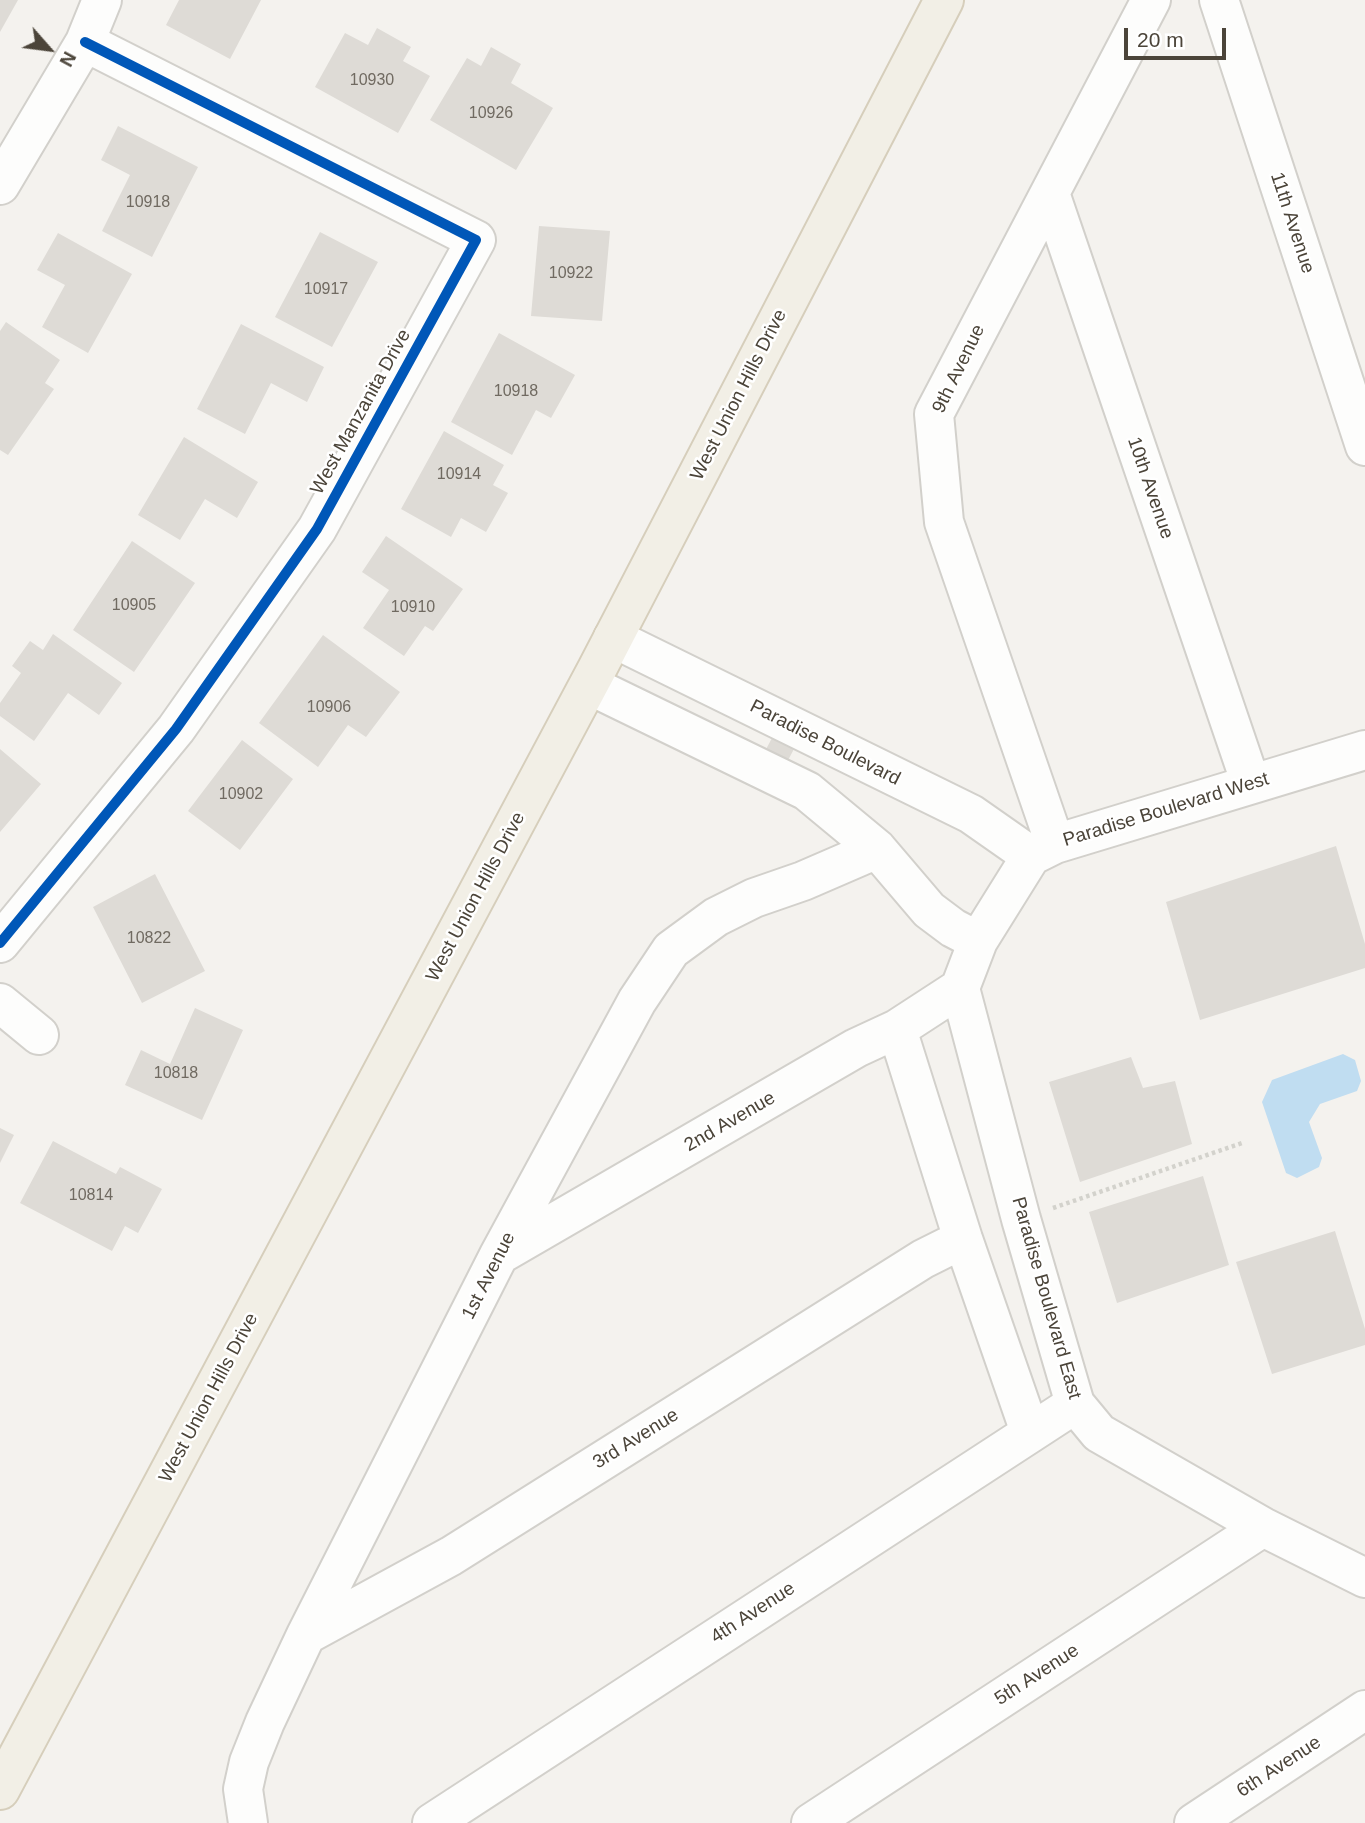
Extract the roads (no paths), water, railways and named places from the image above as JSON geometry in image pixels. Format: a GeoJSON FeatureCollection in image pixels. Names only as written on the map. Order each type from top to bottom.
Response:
{"type":"FeatureCollection","features":[{"type":"Feature","properties":{"kind":"main road","name":"West Union Hills Drive"},"geometry":{"type":"LineString","coordinates":[[0,1790],[589,685],[944,0]]}},
{"type":"Feature","properties":{"kind":"street"},"geometry":{"type":"LineString","coordinates":[[0,185],[85,42],[102,0]]}},
{"type":"Feature","properties":{"kind":"street","name":"9th Avenue"},"geometry":{"type":"LineString","coordinates":[[1043,850],[944,522],[934,414],[1151,0]]}},
{"type":"Feature","properties":{"kind":"street","name":"11th Avenue"},"geometry":{"type":"LineString","coordinates":[[1219,0],[1365,446]]}},
{"type":"Feature","properties":{"kind":"street","name":"West Manzanita Drive"},"geometry":{"type":"LineString","coordinates":[[0,943],[176,729],[317,529],[476,240],[85,42]]}},
{"type":"Feature","properties":{"kind":"street","name":"10th Avenue"},"geometry":{"type":"LineString","coordinates":[[1050,193],[1251,784]]}},
{"type":"Feature","properties":{"kind":"street","name":"Paradise Boulevard"},"geometry":{"type":"LineString","coordinates":[[613,638],[1043,850]]}},
{"type":"Feature","properties":{"kind":"street"},"geometry":{"type":"LineString","coordinates":[[589,685],[807,791],[877,849],[929,911],[953,928],[987,925]]}},
{"type":"Feature","properties":{"kind":"street","name":"Paradise Boulevard West"},"geometry":{"type":"LineString","coordinates":[[1043,850],[1365,750]]}},
{"type":"Feature","properties":{"kind":"street","name":"1st Avenue"},"geometry":{"type":"LineString","coordinates":[[248,1823],[243,1789],[249,1762],[306,1635],[499,1255],[637,1001],[671,950],[716,918],[754,898],[803,881],[877,849]]}},
{"type":"Feature","properties":{"kind":"street"},"geometry":{"type":"LineString","coordinates":[[960,988],[987,925],[1043,850]]}},
{"type":"Feature","properties":{"kind":"street","name":"2nd Avenue"},"geometry":{"type":"LineString","coordinates":[[499,1255],[856,1048],[897,1029],[960,988]]}},
{"type":"Feature","properties":{"kind":"street","name":"Paradise Boulevard East"},"geometry":{"type":"LineString","coordinates":[[960,988],[1021,1219],[1075,1404],[1098,1433],[1263,1527],[1365,1578]]}},
{"type":"Feature","properties":{"kind":"street"},"geometry":{"type":"LineString","coordinates":[[0,1003],[39,1035]]}},
{"type":"Feature","properties":{"kind":"street"},"geometry":{"type":"LineString","coordinates":[[897,1029],[963,1239],[1030,1432]]}},
{"type":"Feature","properties":{"kind":"street","name":"3rd Avenue"},"geometry":{"type":"LineString","coordinates":[[306,1635],[451,1556],[923,1259],[963,1239]]}},
{"type":"Feature","properties":{"kind":"street","name":"4th Avenue"},"geometry":{"type":"LineString","coordinates":[[432,1823],[1075,1404]]}},
{"type":"Feature","properties":{"kind":"street","name":"5th Avenue"},"geometry":{"type":"LineString","coordinates":[[811,1823],[1263,1527]]}},
{"type":"Feature","properties":{"kind":"street","name":"6th Avenue"},"geometry":{"type":"LineString","coordinates":[[1194,1823],[1365,1710]]}},
{"type":"Feature","properties":{"kind":"water"},"geometry":{"type":"Polygon","coordinates":[[[1343,1054],[1355,1060],[1361,1081],[1357,1091],[1320,1104],[1309,1122],[1322,1158],[1319,1167],[1297,1178],[1286,1173],[1262,1102],[1272,1080],[1343,1054]]]}}]}
